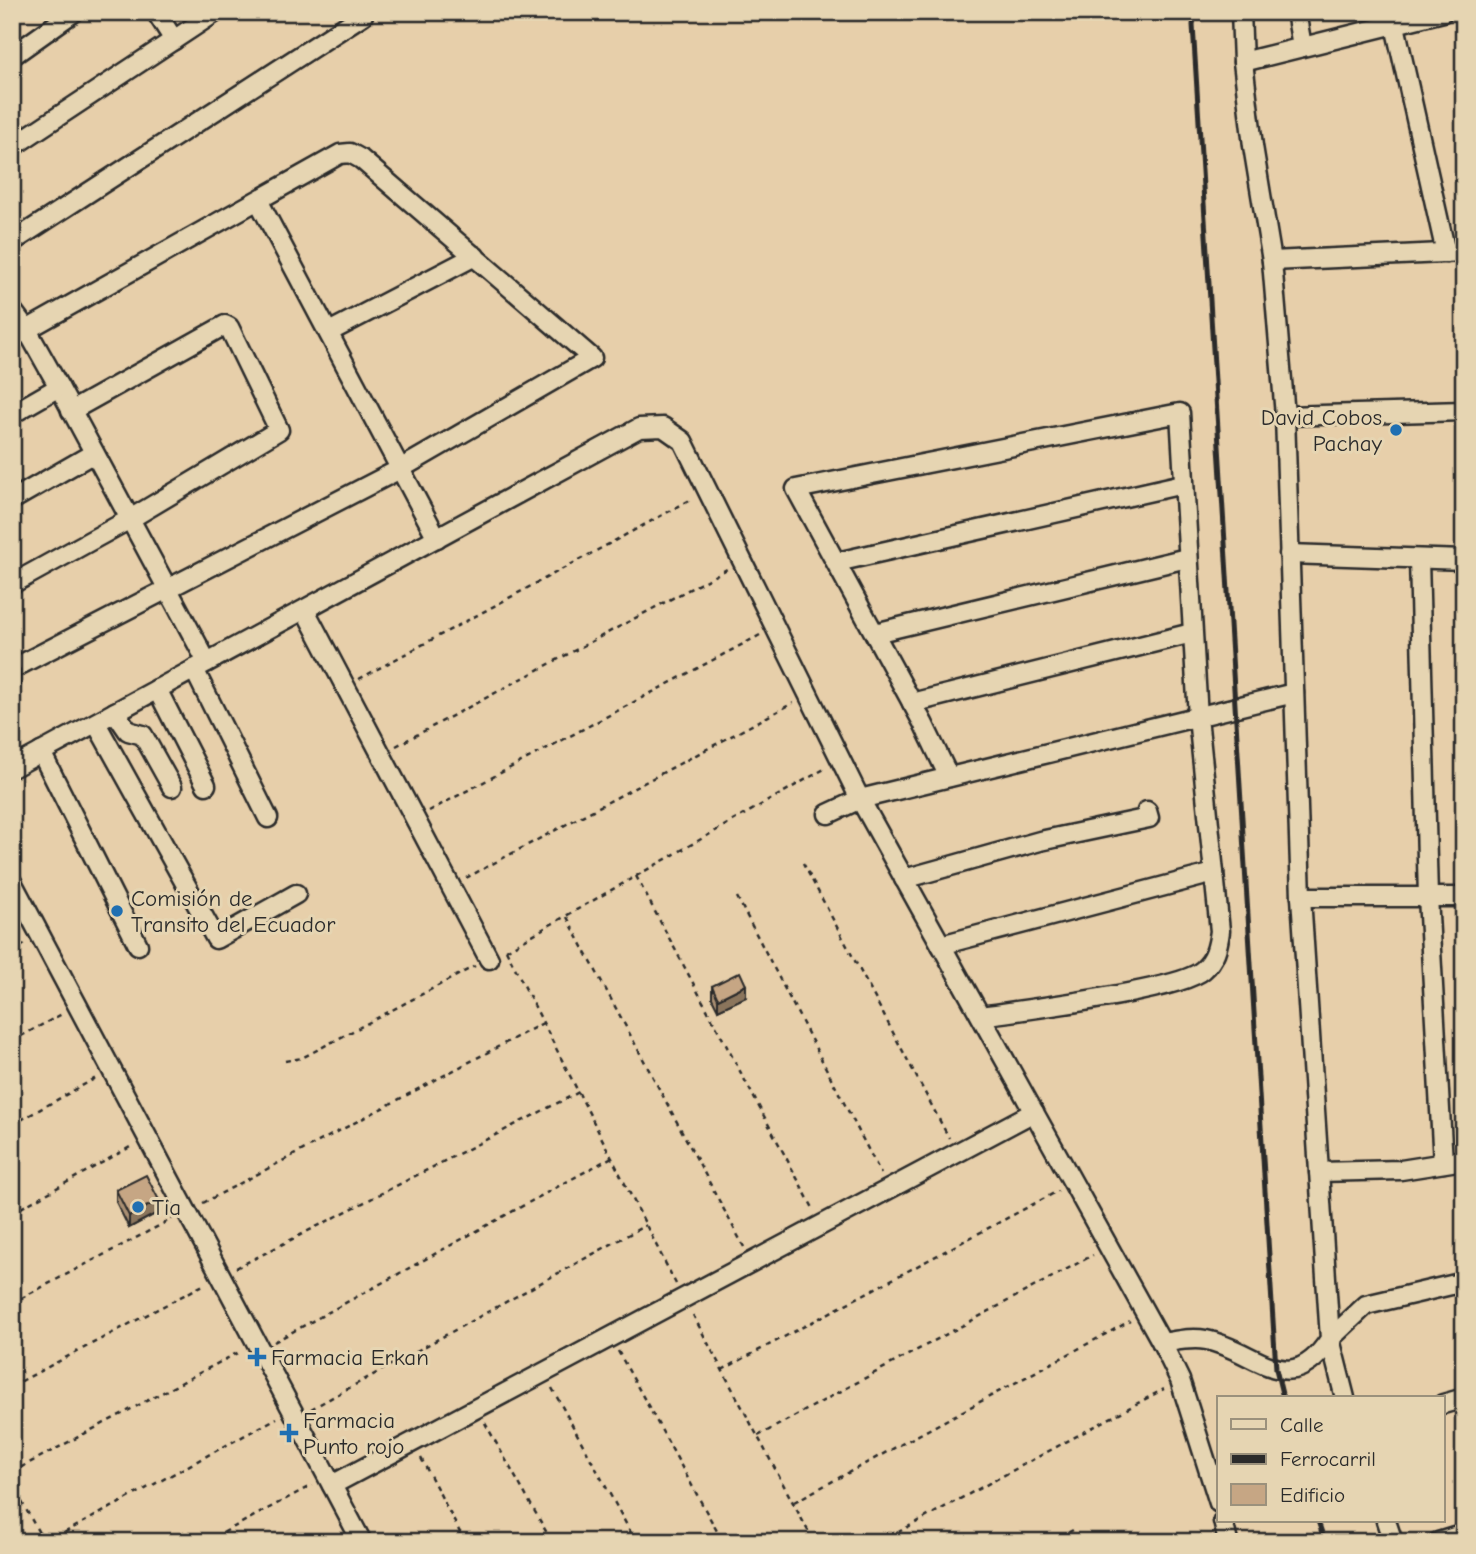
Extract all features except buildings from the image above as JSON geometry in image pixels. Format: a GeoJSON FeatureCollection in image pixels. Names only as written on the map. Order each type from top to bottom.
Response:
{"type":"FeatureCollection","features":[{"type":"Feature","properties":{"kind":"street"},"geometry":{"type":"LineString","coordinates":[[12,56],[74,12]]}},
{"type":"Feature","properties":{"kind":"street"},"geometry":{"type":"LineString","coordinates":[[156,12],[174,40]]}},
{"type":"Feature","properties":{"kind":"street"},"geometry":{"type":"LineString","coordinates":[[12,147],[216,12]]}},
{"type":"Feature","properties":{"kind":"street"},"geometry":{"type":"LineString","coordinates":[[1241,12],[1243,62],[1272,261],[1284,416],[1301,897],[1330,1339],[1344,1396]]}},
{"type":"Feature","properties":{"kind":"street"},"geometry":{"type":"LineString","coordinates":[[1296,12],[1302,46]]}},
{"type":"Feature","properties":{"kind":"street"},"geometry":{"type":"LineString","coordinates":[[1243,62],[1393,17],[1443,12]]}},
{"type":"Feature","properties":{"kind":"street"},"geometry":{"type":"LineString","coordinates":[[12,242],[363,15]]}},
{"type":"Feature","properties":{"kind":"street"},"geometry":{"type":"LineString","coordinates":[[1272,261],[1455,252],[1393,17]]}},
{"type":"Feature","properties":{"kind":"street"},"geometry":{"type":"LineString","coordinates":[[12,669],[400,469],[592,358],[361,159],[350,153],[340,154],[259,202],[20,334]]}},
{"type":"Feature","properties":{"kind":"street"},"geometry":{"type":"LineString","coordinates":[[259,202],[437,538]]}},
{"type":"Feature","properties":{"kind":"street"},"geometry":{"type":"LineString","coordinates":[[329,332],[475,256]]}},
{"type":"Feature","properties":{"kind":"street"},"geometry":{"type":"LineString","coordinates":[[12,310],[20,334],[59,387],[167,588],[268,818]]}},
{"type":"Feature","properties":{"kind":"street"},"geometry":{"type":"LineString","coordinates":[[12,583],[130,519],[279,430],[229,327],[220,325],[71,411]]}},
{"type":"Feature","properties":{"kind":"street"},"geometry":{"type":"LineString","coordinates":[[12,414],[59,387]]}},
{"type":"Feature","properties":{"kind":"street"},"geometry":{"type":"LineString","coordinates":[[1284,416],[1464,411]]}},
{"type":"Feature","properties":{"kind":"street"},"geometry":{"type":"LineString","coordinates":[[948,777],[912,703],[796,489],[1180,413],[1198,717],[1220,931],[1216,952],[1203,970],[1167,985],[981,1016]]}},
{"type":"Feature","properties":{"kind":"street"},"geometry":{"type":"LineString","coordinates":[[12,768],[306,612],[639,428],[663,427],[683,441],[860,799],[1162,1342],[1180,1380],[1214,1497]]}},
{"type":"Feature","properties":{"kind":"street"},"geometry":{"type":"LineString","coordinates":[[12,500],[94,453]]}},
{"type":"Feature","properties":{"kind":"street"},"geometry":{"type":"LineString","coordinates":[[837,562],[1183,484]]}},
{"type":"Feature","properties":{"kind":"street"},"geometry":{"type":"LineString","coordinates":[[1289,554],[1464,560]]}},
{"type":"Feature","properties":{"kind":"street"},"geometry":{"type":"LineString","coordinates":[[875,633],[1188,558]]}},
{"type":"Feature","properties":{"kind":"street"},"geometry":{"type":"LineString","coordinates":[[1419,559],[1428,897],[1444,1163]]}},
{"type":"Feature","properties":{"kind":"street"},"geometry":{"type":"LineString","coordinates":[[306,612],[379,755],[489,959]]}},
{"type":"Feature","properties":{"kind":"street"},"geometry":{"type":"LineString","coordinates":[[912,703],[1192,633]]}},
{"type":"Feature","properties":{"kind":"street"},"geometry":{"type":"LineString","coordinates":[[157,689],[206,785]]}},
{"type":"Feature","properties":{"kind":"street"},"geometry":{"type":"LineString","coordinates":[[828,814],[860,799],[1294,693]]}},
{"type":"Feature","properties":{"kind":"street"},"geometry":{"type":"LineString","coordinates":[[115,712],[128,731],[143,735],[172,787]]}},
{"type":"Feature","properties":{"kind":"street"},"geometry":{"type":"LineString","coordinates":[[96,723],[216,939],[296,894]]}},
{"type":"Feature","properties":{"kind":"street"},"geometry":{"type":"LineString","coordinates":[[41,752],[138,945]]}},
{"type":"Feature","properties":{"kind":"street"},"geometry":{"type":"LineString","coordinates":[[904,878],[1040,841],[1149,818],[1147,811]]}},
{"type":"Feature","properties":{"kind":"street"},"geometry":{"type":"LineString","coordinates":[[941,945],[1214,873]]}},
{"type":"Feature","properties":{"kind":"street"},"geometry":{"type":"LineString","coordinates":[[12,882],[111,1069],[145,1114],[148,1138],[362,1542]]}},
{"type":"Feature","properties":{"kind":"street"},"geometry":{"type":"LineString","coordinates":[[1301,897],[1464,897]]}},
{"type":"Feature","properties":{"kind":"street"},"geometry":{"type":"LineString","coordinates":[[329,1481],[477,1408],[1034,1112]]}},
{"type":"Feature","properties":{"kind":"street"},"geometry":{"type":"LineString","coordinates":[[1319,1172],[1401,1170],[1464,1160]]}},
{"type":"Feature","properties":{"kind":"street"},"geometry":{"type":"LineString","coordinates":[[1162,1342],[1206,1340],[1268,1367],[1293,1370],[1317,1359],[1330,1339],[1366,1305],[1464,1282]]}},
{"type":"Feature","properties":{"kind":"street"},"geometry":{"type":"LineString","coordinates":[[1444,1404],[1464,1398]]}},
{"type":"Feature","properties":{"kind":"street"},"geometry":{"type":"LineString","coordinates":[[1223,1522],[1228,1542]]}},
{"type":"Feature","properties":{"kind":"street"},"geometry":{"type":"LineString","coordinates":[[1386,1522],[1393,1542]]}},
{"type":"Feature","properties":{"kind":"street"},"geometry":{"type":"LineString","coordinates":[[1438,1542],[1464,1534]]}},
{"type":"Feature","properties":{"kind":"path"},"geometry":{"type":"LineString","coordinates":[[344,687],[708,491]]}},
{"type":"Feature","properties":{"kind":"path"},"geometry":{"type":"LineString","coordinates":[[379,755],[742,561]]}},
{"type":"Feature","properties":{"kind":"path"},"geometry":{"type":"LineString","coordinates":[[414,819],[775,627]]}},
{"type":"Feature","properties":{"kind":"path"},"geometry":{"type":"LineString","coordinates":[[450,887],[808,695]]}},
{"type":"Feature","properties":{"kind":"path"},"geometry":{"type":"LineString","coordinates":[[285,1061],[302,1058],[506,950],[841,760]]}},
{"type":"Feature","properties":{"kind":"path"},"geometry":{"type":"LineString","coordinates":[[803,863],[957,1153]]}},
{"type":"Feature","properties":{"kind":"path"},"geometry":{"type":"LineString","coordinates":[[636,876],[822,1225]]}},
{"type":"Feature","properties":{"kind":"path"},"geometry":{"type":"LineString","coordinates":[[737,897],[889,1189]]}},
{"type":"Feature","properties":{"kind":"path"},"geometry":{"type":"LineString","coordinates":[[567,916],[752,1263]]}},
{"type":"Feature","properties":{"kind":"path"},"geometry":{"type":"LineString","coordinates":[[506,950],[684,1299],[814,1542]]}},
{"type":"Feature","properties":{"kind":"path"},"geometry":{"type":"LineString","coordinates":[[12,1041],[78,1006]]}},
{"type":"Feature","properties":{"kind":"path"},"geometry":{"type":"LineString","coordinates":[[12,1303],[543,1023]]}},
{"type":"Feature","properties":{"kind":"path"},"geometry":{"type":"LineString","coordinates":[[12,1125],[111,1069]]}},
{"type":"Feature","properties":{"kind":"path"},"geometry":{"type":"LineString","coordinates":[[12,1386],[579,1092]]}},
{"type":"Feature","properties":{"kind":"path"},"geometry":{"type":"LineString","coordinates":[[12,1213],[148,1138]]}},
{"type":"Feature","properties":{"kind":"path"},"geometry":{"type":"LineString","coordinates":[[12,1472],[258,1346],[612,1157]]}},
{"type":"Feature","properties":{"kind":"path"},"geometry":{"type":"LineString","coordinates":[[722,1370],[1073,1183]]}},
{"type":"Feature","properties":{"kind":"path"},"geometry":{"type":"LineString","coordinates":[[12,1484],[46,1542],[646,1225]]}},
{"type":"Feature","properties":{"kind":"path"},"geometry":{"type":"LineString","coordinates":[[758,1436],[1108,1247]]}},
{"type":"Feature","properties":{"kind":"path"},"geometry":{"type":"LineString","coordinates":[[793,1502],[1145,1313]]}},
{"type":"Feature","properties":{"kind":"path"},"geometry":{"type":"LineString","coordinates":[[611,1337],[723,1542]]}},
{"type":"Feature","properties":{"kind":"path"},"geometry":{"type":"LineString","coordinates":[[543,1373],[636,1542]]}},
{"type":"Feature","properties":{"kind":"path"},"geometry":{"type":"LineString","coordinates":[[880,1542],[1180,1380]]}},
{"type":"Feature","properties":{"kind":"path"},"geometry":{"type":"LineString","coordinates":[[477,1408],[552,1542]]}},
{"type":"Feature","properties":{"kind":"path"},"geometry":{"type":"LineString","coordinates":[[412,1442],[465,1542]]}},
{"type":"Feature","properties":{"kind":"path"},"geometry":{"type":"LineString","coordinates":[[206,1542],[329,1481]]}},
{"type":"Feature","properties":{"kind":"path"},"geometry":{"type":"LineString","coordinates":[[1051,1542],[1073,1530]]}},
{"type":"Feature","properties":{"kind":"railway"},"geometry":{"type":"LineString","coordinates":[[1195,12],[1193,25],[1276,1369],[1283,1396]]}},
{"type":"Feature","properties":{"kind":"railway"},"geometry":{"type":"LineString","coordinates":[[1318,1522],[1325,1542]]}},
{"type":"Feature","properties":{"kind":"place","name":"David Cobos Pachay"},"geometry":{"type":"Point","coordinates":[1396,430]}},
{"type":"Feature","properties":{"kind":"place","name":"Comisión de Transito del Ecuador"},"geometry":{"type":"Point","coordinates":[117,911]}},
{"type":"Feature","properties":{"kind":"place","name":"Tia"},"geometry":{"type":"Point","coordinates":[138,1207]}},
{"type":"Feature","properties":{"kind":"place","name":"Farmacia Erkan"},"geometry":{"type":"Point","coordinates":[257,1357]}},
{"type":"Feature","properties":{"kind":"place","name":"Farmacia Punto rojo"},"geometry":{"type":"Point","coordinates":[289,1433]}}]}
